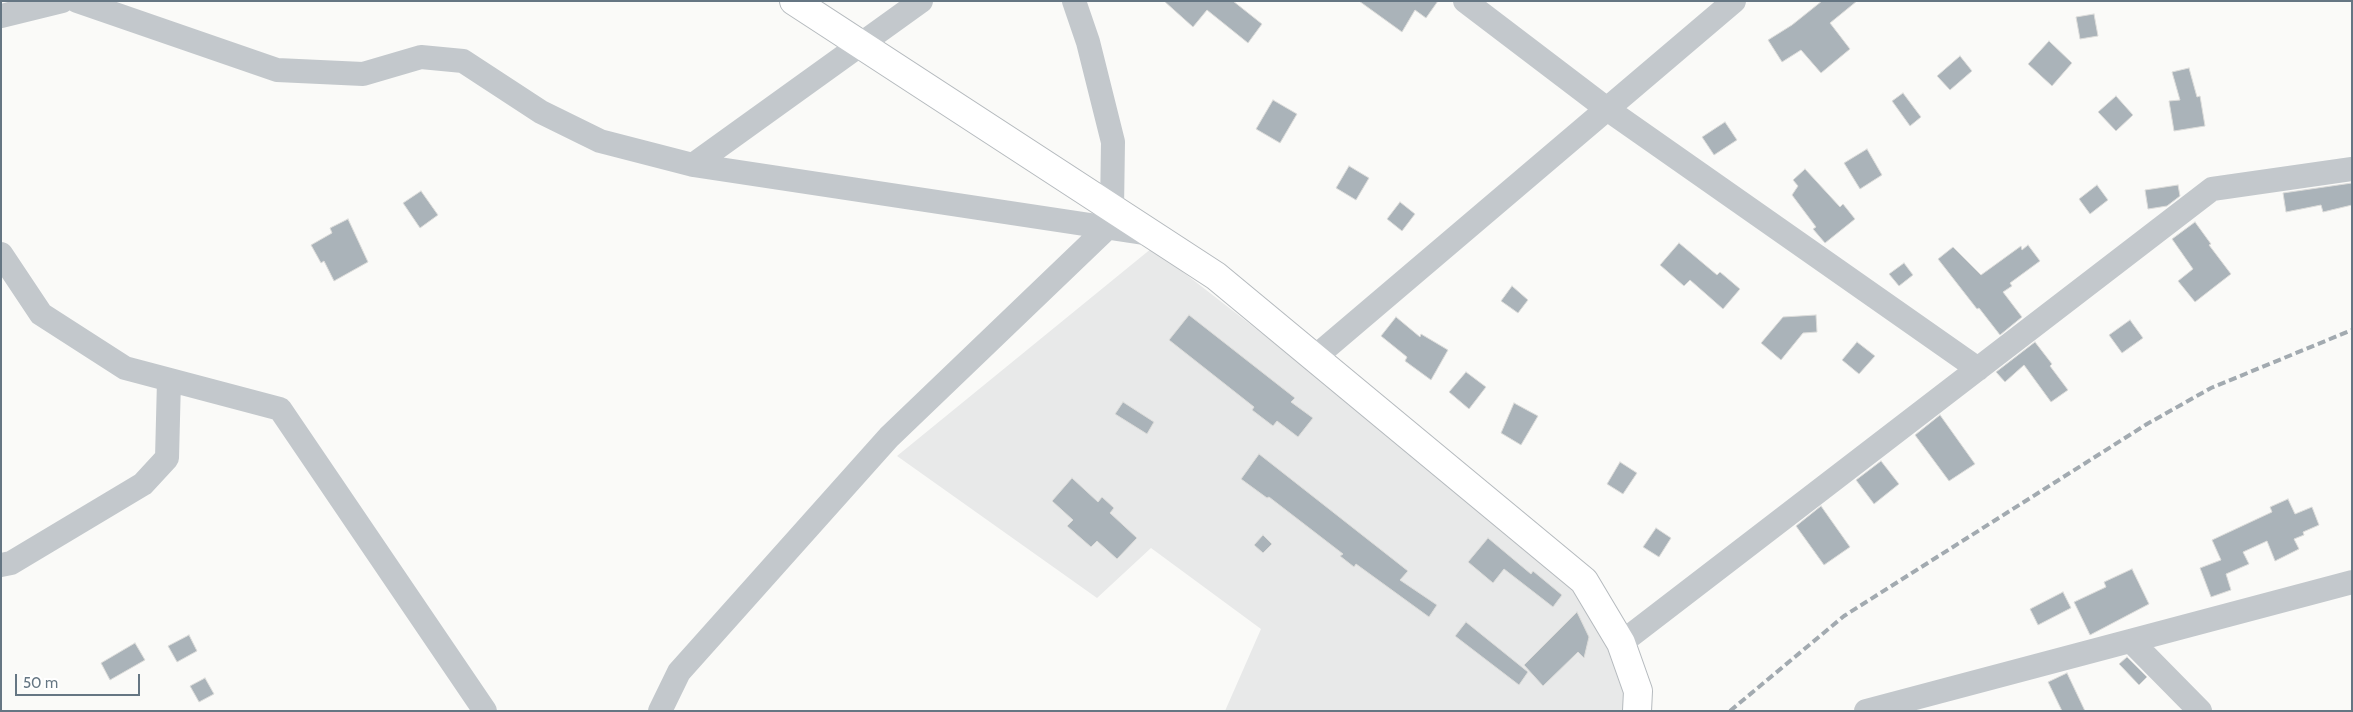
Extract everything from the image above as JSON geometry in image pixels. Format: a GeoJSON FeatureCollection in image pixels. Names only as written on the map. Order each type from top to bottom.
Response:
{"type":"FeatureCollection","features":[{"type":"Feature","properties":{"kind":"main road"},"geometry":{"type":"LineString","coordinates":[[794,1],[861,45],[1109,218],[1152,235],[1216,276],[1584,581],[1621,643],[1638,690],[1637,711]]}},
{"type":"Feature","properties":{"kind":"street"},"geometry":{"type":"LineString","coordinates":[[1,16],[62,1]]}},
{"type":"Feature","properties":{"kind":"street"},"geometry":{"type":"LineString","coordinates":[[77,1],[277,70],[363,74],[421,57],[462,61],[541,112],[600,141],[693,165],[1109,218]]}},
{"type":"Feature","properties":{"kind":"street"},"geometry":{"type":"LineString","coordinates":[[693,165],[921,1]]}},
{"type":"Feature","properties":{"kind":"street"},"geometry":{"type":"LineString","coordinates":[[660,711],[679,672],[889,437],[1109,218],[1113,142],[1088,42],[1074,1]]}},
{"type":"Feature","properties":{"kind":"street"},"geometry":{"type":"LineString","coordinates":[[1465,1],[1607,109],[1978,369]]}},
{"type":"Feature","properties":{"kind":"street"},"geometry":{"type":"LineString","coordinates":[[1314,358],[1734,1]]}},
{"type":"Feature","properties":{"kind":"street"},"geometry":{"type":"LineString","coordinates":[[1621,643],[2212,189],[2352,169]]}},
{"type":"Feature","properties":{"kind":"street"},"geometry":{"type":"LineString","coordinates":[[1,254],[40,314],[125,368],[280,409],[485,711]]}},
{"type":"Feature","properties":{"kind":"street"},"geometry":{"type":"LineString","coordinates":[[1,565],[11,563],[142,484],[167,458],[169,380]]}},
{"type":"Feature","properties":{"kind":"street"},"geometry":{"type":"LineString","coordinates":[[1866,711],[1911,706],[2131,641],[2352,582]]}},
{"type":"Feature","properties":{"kind":"street"},"geometry":{"type":"LineString","coordinates":[[2131,641],[2190,707]]}},
{"type":"Feature","properties":{"kind":"shaded area"},"geometry":{"type":"Polygon","coordinates":[[[1152,248],[1438,470],[1577,586],[1649,711],[1225,711],[1261,629],[1151,548],[1097,598],[897,456],[1152,248]]]}},
{"type":"Feature","properties":{"kind":"building"},"geometry":{"type":"Polygon","coordinates":[[[1164,1],[1233,1],[1262,24],[1248,43],[1207,10],[1193,27],[1164,1]]]}},
{"type":"Feature","properties":{"kind":"building"},"geometry":{"type":"Polygon","coordinates":[[[1359,1],[1438,1],[1426,18],[1415,10],[1402,32],[1359,1]]]}},
{"type":"Feature","properties":{"kind":"building"},"geometry":{"type":"Polygon","coordinates":[[[1822,1],[1857,1],[1830,23],[1850,49],[1821,73],[1801,50],[1782,62],[1768,40],[1792,25],[1822,1]]]}},
{"type":"Feature","properties":{"kind":"building"},"geometry":{"type":"Polygon","coordinates":[[[2094,14],[2098,36],[2080,39],[2076,17],[2094,14]]]}},
{"type":"Feature","properties":{"kind":"building"},"geometry":{"type":"Polygon","coordinates":[[[2049,41],[2072,63],[2052,86],[2028,64],[2049,41]]]}},
{"type":"Feature","properties":{"kind":"building"},"geometry":{"type":"Polygon","coordinates":[[[1960,56],[1972,71],[1950,90],[1937,76],[1960,56]]]}},
{"type":"Feature","properties":{"kind":"building"},"geometry":{"type":"Polygon","coordinates":[[[2189,68],[2197,97],[2200,96],[2205,126],[2174,131],[2169,101],[2180,100],[2172,72],[2189,68]]]}},
{"type":"Feature","properties":{"kind":"building"},"geometry":{"type":"Polygon","coordinates":[[[1903,93],[1921,117],[1910,126],[1892,101],[1903,93]]]}},
{"type":"Feature","properties":{"kind":"building"},"geometry":{"type":"Polygon","coordinates":[[[2116,96],[2133,115],[2116,131],[2098,112],[2116,96]]]}},
{"type":"Feature","properties":{"kind":"building"},"geometry":{"type":"Polygon","coordinates":[[[1273,100],[1297,114],[1280,143],[1256,129],[1273,100]]]}},
{"type":"Feature","properties":{"kind":"building"},"geometry":{"type":"Polygon","coordinates":[[[1725,122],[1737,140],[1714,155],[1702,137],[1725,122]]]}},
{"type":"Feature","properties":{"kind":"building"},"geometry":{"type":"Polygon","coordinates":[[[1867,149],[1882,175],[1860,189],[1844,163],[1867,149]]]}},
{"type":"Feature","properties":{"kind":"building"},"geometry":{"type":"Polygon","coordinates":[[[1349,166],[1369,178],[1356,200],[1336,188],[1349,166]]]}},
{"type":"Feature","properties":{"kind":"building"},"geometry":{"type":"Polygon","coordinates":[[[1805,169],[1840,207],[1843,204],[1855,219],[1825,243],[1813,229],[1816,227],[1792,195],[1798,186],[1793,180],[1805,169]]]}},
{"type":"Feature","properties":{"kind":"building"},"geometry":{"type":"Polygon","coordinates":[[[2352,183],[2352,205],[2323,212],[2321,205],[2286,212],[2283,193],[2352,183]]]}},
{"type":"Feature","properties":{"kind":"building"},"geometry":{"type":"Polygon","coordinates":[[[2097,185],[2108,200],[2090,214],[2079,199],[2097,185]]]}},
{"type":"Feature","properties":{"kind":"building"},"geometry":{"type":"Polygon","coordinates":[[[2178,185],[2180,196],[2167,206],[2148,209],[2145,190],[2178,185]]]}},
{"type":"Feature","properties":{"kind":"building"},"geometry":{"type":"Polygon","coordinates":[[[421,191],[438,215],[420,228],[403,203],[421,191]]]}},
{"type":"Feature","properties":{"kind":"building"},"geometry":{"type":"Polygon","coordinates":[[[1400,202],[1415,214],[1402,231],[1387,219],[1400,202]]]}},
{"type":"Feature","properties":{"kind":"building"},"geometry":{"type":"Polygon","coordinates":[[[348,219],[368,262],[334,281],[324,261],[321,263],[311,245],[332,233],[330,228],[348,219]]]}},
{"type":"Feature","properties":{"kind":"building"},"geometry":{"type":"Polygon","coordinates":[[[2195,222],[2211,244],[2209,245],[2231,274],[2195,302],[2178,281],[2193,269],[2172,239],[2195,222]]]}},
{"type":"Feature","properties":{"kind":"building"},"geometry":{"type":"Polygon","coordinates":[[[1679,243],[1717,275],[1720,272],[1740,289],[1723,309],[1690,280],[1684,286],[1660,265],[1679,243]]]}},
{"type":"Feature","properties":{"kind":"building"},"geometry":{"type":"Polygon","coordinates":[[[2028,245],[2040,261],[2010,283],[2012,286],[2003,292],[2022,317],[2000,335],[1938,259],[1953,247],[1981,275],[2021,246],[2022,250],[2028,245]]]}},
{"type":"Feature","properties":{"kind":"building"},"geometry":{"type":"Polygon","coordinates":[[[1904,263],[1913,275],[1899,286],[1889,274],[1904,263]]]}},
{"type":"Feature","properties":{"kind":"building"},"geometry":{"type":"Polygon","coordinates":[[[1512,286],[1528,300],[1518,313],[1501,301],[1512,286]]]}},
{"type":"Feature","properties":{"kind":"building"},"geometry":{"type":"Polygon","coordinates":[[[1189,315],[1295,398],[1291,402],[1313,418],[1298,437],[1277,421],[1273,426],[1252,410],[1254,407],[1169,340],[1189,315]]]}},
{"type":"Feature","properties":{"kind":"building"},"geometry":{"type":"Polygon","coordinates":[[[1816,315],[1817,332],[1803,333],[1781,360],[1761,343],[1783,317],[1816,315]]]}},
{"type":"Feature","properties":{"kind":"building"},"geometry":{"type":"Polygon","coordinates":[[[1396,317],[1420,337],[1421,334],[1448,350],[1431,380],[1405,361],[1407,357],[1381,336],[1396,317]]]}},
{"type":"Feature","properties":{"kind":"building"},"geometry":{"type":"Polygon","coordinates":[[[2130,320],[2143,338],[2122,353],[2109,335],[2130,320]]]}},
{"type":"Feature","properties":{"kind":"building"},"geometry":{"type":"Polygon","coordinates":[[[1857,342],[1875,356],[1859,374],[1842,360],[1857,342]]]}},
{"type":"Feature","properties":{"kind":"building"},"geometry":{"type":"Polygon","coordinates":[[[2035,342],[2052,364],[2050,366],[2068,390],[2051,402],[2024,365],[2005,382],[1996,372],[2035,342]]]}},
{"type":"Feature","properties":{"kind":"building"},"geometry":{"type":"Polygon","coordinates":[[[1466,372],[1486,387],[1469,409],[1449,392],[1466,372]]]}},
{"type":"Feature","properties":{"kind":"building"},"geometry":{"type":"Polygon","coordinates":[[[1123,402],[1154,422],[1147,434],[1115,414],[1123,402]]]}},
{"type":"Feature","properties":{"kind":"building"},"geometry":{"type":"Polygon","coordinates":[[[1514,403],[1538,416],[1521,445],[1501,433],[1514,403]]]}},
{"type":"Feature","properties":{"kind":"building"},"geometry":{"type":"Polygon","coordinates":[[[1940,415],[1975,464],[1949,481],[1915,435],[1940,415]]]}},
{"type":"Feature","properties":{"kind":"building"},"geometry":{"type":"Polygon","coordinates":[[[1259,454],[1408,571],[1400,580],[1437,605],[1429,617],[1356,564],[1354,567],[1340,556],[1343,554],[1269,497],[1267,498],[1241,479],[1259,454]]]}},
{"type":"Feature","properties":{"kind":"building"},"geometry":{"type":"Polygon","coordinates":[[[1881,461],[1899,484],[1874,504],[1856,480],[1881,461]]]}},
{"type":"Feature","properties":{"kind":"building"},"geometry":{"type":"Polygon","coordinates":[[[1620,462],[1637,473],[1623,494],[1607,484],[1620,462]]]}},
{"type":"Feature","properties":{"kind":"building"},"geometry":{"type":"Polygon","coordinates":[[[1072,478],[1098,502],[1102,497],[1114,508],[1110,513],[1137,538],[1117,559],[1097,541],[1091,547],[1067,526],[1073,520],[1052,501],[1072,478]]]}},
{"type":"Feature","properties":{"kind":"building"},"geometry":{"type":"Polygon","coordinates":[[[2288,499],[2295,514],[2312,507],[2319,525],[2303,532],[2304,535],[2294,539],[2299,549],[2275,561],[2267,541],[2243,552],[2249,564],[2226,574],[2231,590],[2211,597],[2200,568],[2221,560],[2212,540],[2272,512],[2270,507],[2288,499]]]}},
{"type":"Feature","properties":{"kind":"building"},"geometry":{"type":"Polygon","coordinates":[[[1821,506],[1850,547],[1824,565],[1796,526],[1821,506]]]}},
{"type":"Feature","properties":{"kind":"building"},"geometry":{"type":"Polygon","coordinates":[[[1656,528],[1671,538],[1659,557],[1643,547],[1656,528]]]}},
{"type":"Feature","properties":{"kind":"building"},"geometry":{"type":"Polygon","coordinates":[[[1263,535],[1272,544],[1263,553],[1254,545],[1263,535]]]}},
{"type":"Feature","properties":{"kind":"building"},"geometry":{"type":"Polygon","coordinates":[[[1488,538],[1531,574],[1533,571],[1562,595],[1553,607],[1504,569],[1493,583],[1468,562],[1488,538]]]}},
{"type":"Feature","properties":{"kind":"building"},"geometry":{"type":"Polygon","coordinates":[[[2132,569],[2149,604],[2090,635],[2074,602],[2106,587],[2104,582],[2132,569]]]}},
{"type":"Feature","properties":{"kind":"building"},"geometry":{"type":"Polygon","coordinates":[[[2063,592],[2071,608],[2038,625],[2030,609],[2063,592]]]}},
{"type":"Feature","properties":{"kind":"building"},"geometry":{"type":"Polygon","coordinates":[[[1577,612],[1589,637],[1584,658],[1578,652],[1543,686],[1524,665],[1577,612]]]}},
{"type":"Feature","properties":{"kind":"building"},"geometry":{"type":"Polygon","coordinates":[[[1466,622],[1528,672],[1519,685],[1455,636],[1466,622]]]}},
{"type":"Feature","properties":{"kind":"building"},"geometry":{"type":"Polygon","coordinates":[[[189,635],[197,651],[177,662],[168,646],[189,635]]]}},
{"type":"Feature","properties":{"kind":"building"},"geometry":{"type":"Polygon","coordinates":[[[135,643],[145,660],[110,680],[101,663],[135,643]]]}},
{"type":"Feature","properties":{"kind":"building"},"geometry":{"type":"Polygon","coordinates":[[[2127,657],[2147,677],[2139,685],[2119,664],[2127,657]]]}},
{"type":"Feature","properties":{"kind":"building"},"geometry":{"type":"Polygon","coordinates":[[[2067,673],[2085,711],[2062,711],[2048,682],[2067,673]]]}},
{"type":"Feature","properties":{"kind":"building"},"geometry":{"type":"Polygon","coordinates":[[[205,678],[214,694],[199,702],[190,686],[205,678]]]}},
{"type":"Feature","properties":{"kind":"railway"},"geometry":{"type":"LineString","coordinates":[[1730,711],[1844,616],[2147,424],[2211,388],[2352,330]]}}]}
